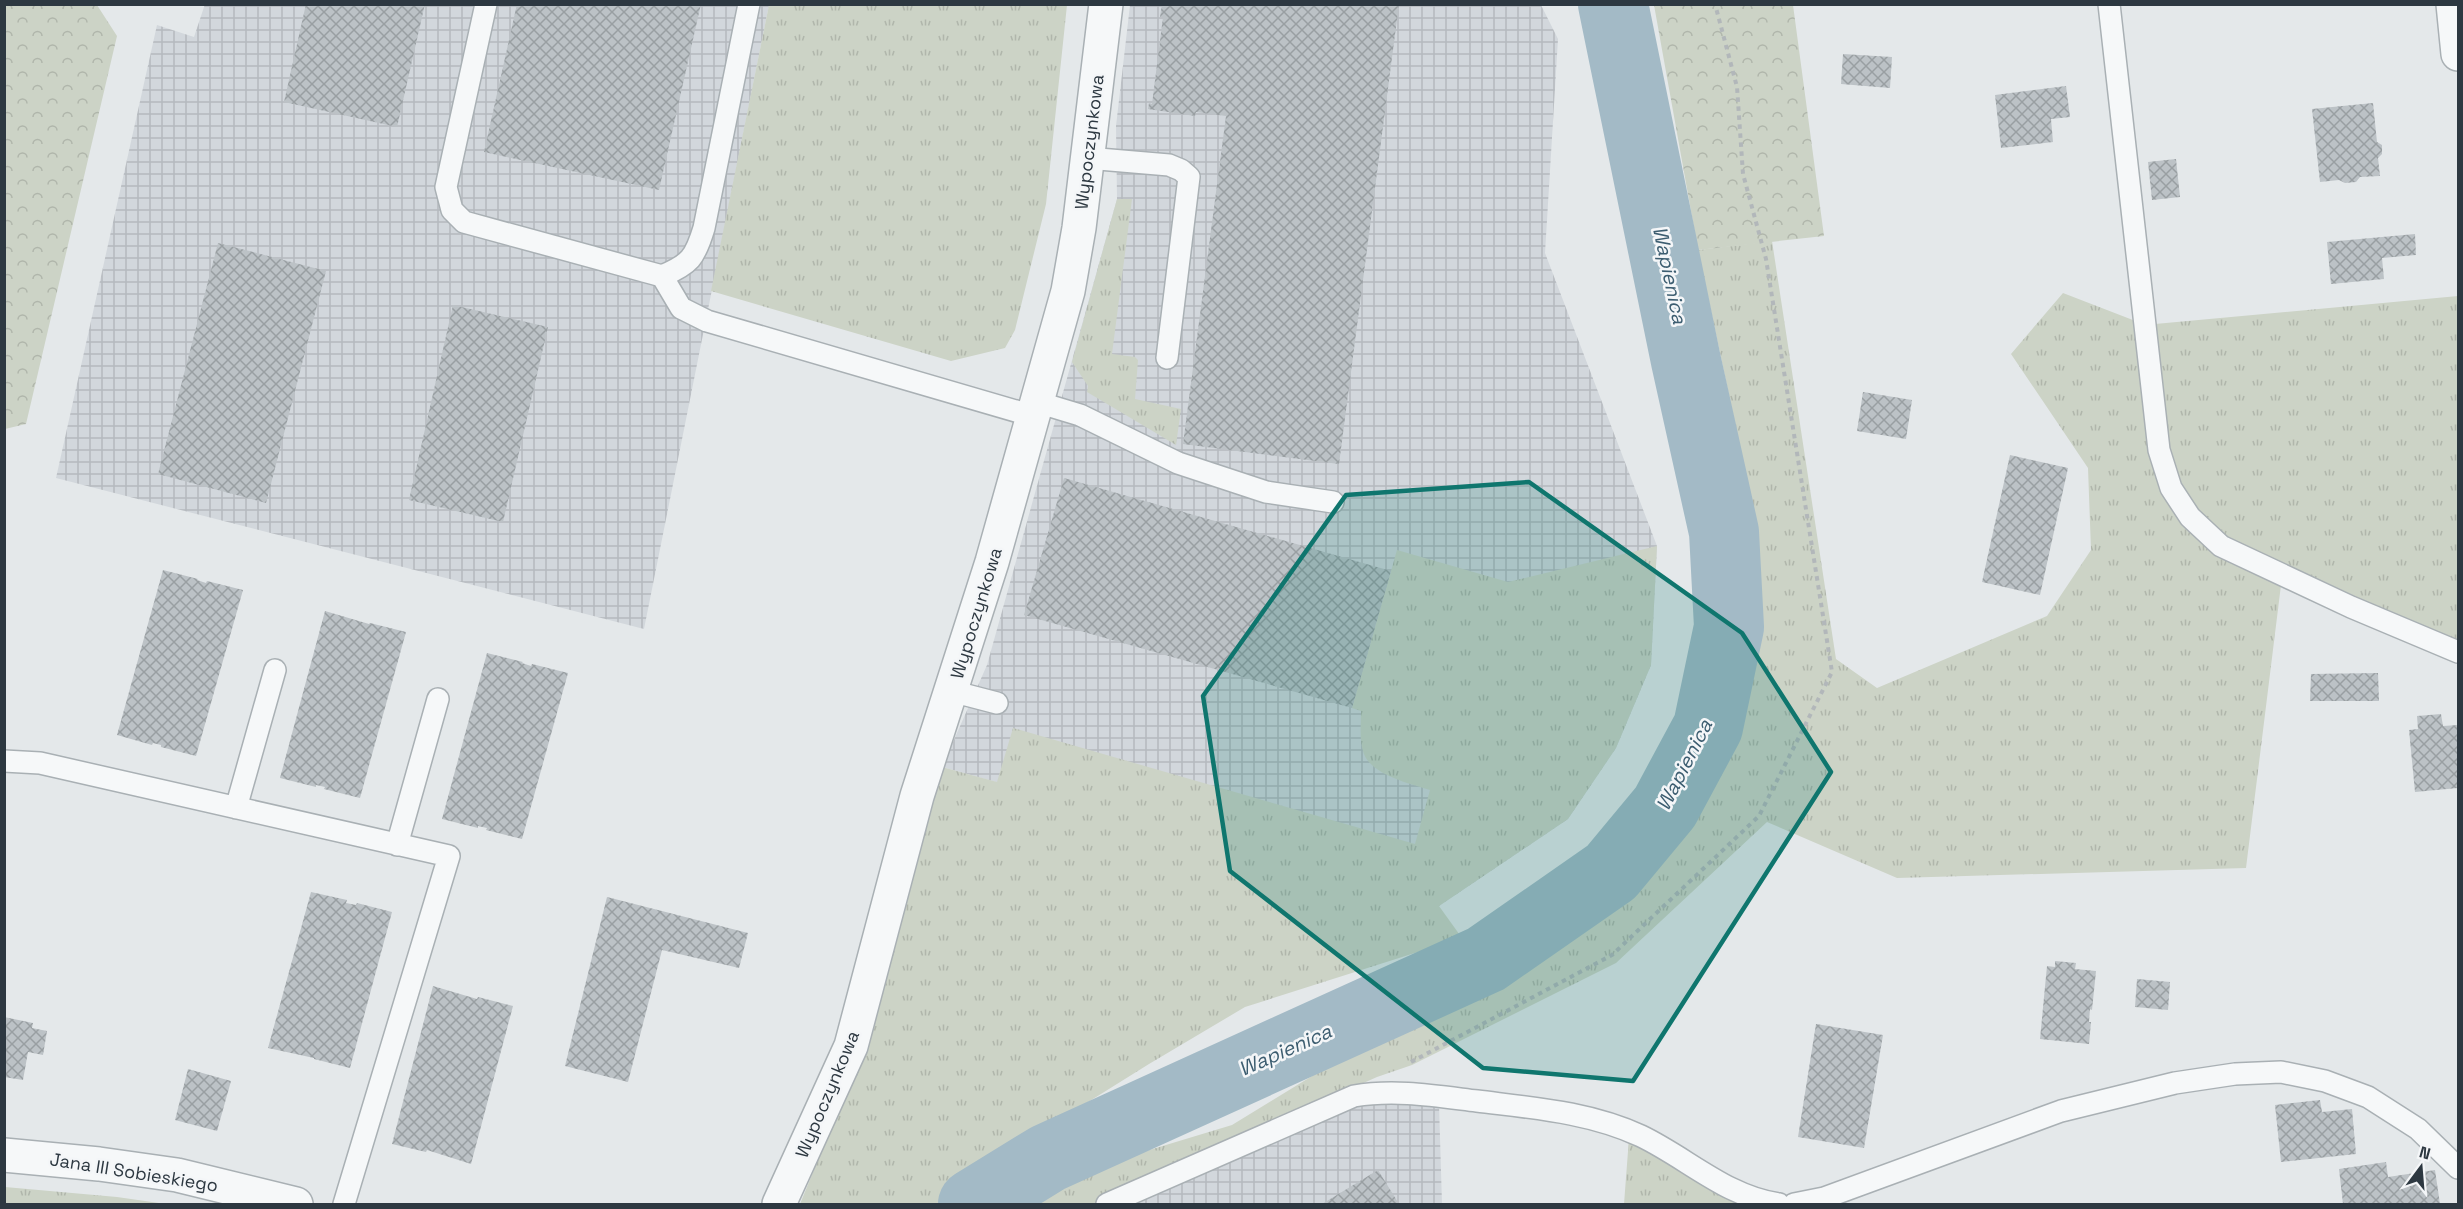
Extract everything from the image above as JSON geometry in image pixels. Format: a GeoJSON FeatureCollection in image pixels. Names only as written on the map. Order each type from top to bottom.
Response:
{"type":"FeatureCollection","features":[{"type":"Feature","properties":{"kind":"street","name":"Wypoczynkowa"},"geometry":{"type":"LineString","coordinates":[[779,1204],[851,1046],[916,796],[992,562],[1068,291],[1106,4]]}},
{"type":"Feature","properties":{"kind":"street"},"geometry":{"type":"LineString","coordinates":[[2453,4],[2458,54]]}},
{"type":"Feature","properties":{"kind":"street","name":"Jana III Sobieskiego"},"geometry":{"type":"LineString","coordinates":[[4,1155],[168,1173],[259,1200],[296,1204]]}},
{"type":"Feature","properties":{"kind":"lane"},"geometry":{"type":"LineString","coordinates":[[486,4],[446,187],[452,210],[464,222],[662,276],[683,267],[697,253],[749,4]]}},
{"type":"Feature","properties":{"kind":"lane"},"geometry":{"type":"LineString","coordinates":[[2109,4],[2159,450],[2171,488],[2190,517],[2221,546],[2351,607],[2458,652]]}},
{"type":"Feature","properties":{"kind":"lane"},"geometry":{"type":"LineString","coordinates":[[1087,158],[1169,165],[1181,170],[1189,177],[1167,358]]}},
{"type":"Feature","properties":{"kind":"lane"},"geometry":{"type":"LineString","coordinates":[[662,276],[681,308],[707,321],[1035,409],[1080,415],[1178,463],[1266,492],[1333,502]]}},
{"type":"Feature","properties":{"kind":"lane"},"geometry":{"type":"LineString","coordinates":[[236,808],[274,670]]}},
{"type":"Feature","properties":{"kind":"lane"},"geometry":{"type":"LineString","coordinates":[[951,691],[997,703]]}},
{"type":"Feature","properties":{"kind":"lane"},"geometry":{"type":"LineString","coordinates":[[397,844],[438,699]]}},
{"type":"Feature","properties":{"kind":"lane"},"geometry":{"type":"LineString","coordinates":[[4,761],[40,763],[449,856],[344,1204]]}},
{"type":"Feature","properties":{"kind":"lane"},"geometry":{"type":"LineString","coordinates":[[1794,1204],[1824,1198],[2061,1112],[2175,1083],[2235,1074],[2281,1072],[2325,1081],[2368,1097],[2418,1130],[2458,1168]]}},
{"type":"Feature","properties":{"kind":"lane"},"geometry":{"type":"LineString","coordinates":[[1107,1204],[1354,1096],[1375,1092],[1446,1097],[1563,1111],[1605,1122],[1651,1142],[1731,1190],[1759,1202],[1779,1204]]}},
{"type":"Feature","properties":{"kind":"path"},"geometry":{"type":"LineString","coordinates":[[1375,1092],[1386,1075],[1612,955],[1760,816],[1832,672],[1766,259],[1743,174],[1737,87],[1715,4]]}},
{"type":"Feature","properties":{"kind":"highlighted area"},"geometry":{"type":"Polygon","coordinates":[[[1529,482],[1742,633],[1831,772],[1633,1081],[1483,1068],[1230,871],[1203,696],[1346,495],[1529,482]]]}},
{"type":"Feature","properties":{"kind":"shaded area"},"geometry":{"type":"Polygon","coordinates":[[[205,4],[769,5],[644,629],[56,478],[157,25],[194,37],[205,4]]]}},
{"type":"Feature","properties":{"kind":"shaded area"},"geometry":{"type":"Polygon","coordinates":[[[1130,5],[1541,5],[1558,39],[1545,253],[1657,546],[1651,665],[1616,748],[1568,819],[1439,906],[942,767],[987,665],[1117,199],[1116,126],[1130,5]]]}},
{"type":"Feature","properties":{"kind":"shaded area"},"geometry":{"type":"Polygon","coordinates":[[[1397,1101],[1439,1104],[1442,1204],[1123,1204],[1355,1105],[1397,1101]]]}},
{"type":"Feature","properties":{"kind":"green space"},"geometry":{"type":"Polygon","coordinates":[[[4,5],[97,5],[117,36],[26,424],[5,429],[4,5]]]}},
{"type":"Feature","properties":{"kind":"green space"},"geometry":{"type":"Polygon","coordinates":[[[769,5],[1067,5],[1046,204],[1015,330],[1005,348],[951,361],[711,291],[769,5]]]}},
{"type":"Feature","properties":{"kind":"green space"},"geometry":{"type":"Polygon","coordinates":[[[1654,5],[1793,5],[1824,236],[1698,250],[1654,5]]]}},
{"type":"Feature","properties":{"kind":"green space"},"geometry":{"type":"Polygon","coordinates":[[[1117,199],[1132,199],[1112,354],[1135,357],[1138,360],[1135,399],[1181,409],[1176,445],[1087,392],[1088,386],[1072,362],[1117,199]]]}},
{"type":"Feature","properties":{"kind":"green space"},"geometry":{"type":"Polygon","coordinates":[[[1772,241],[1836,659],[1877,688],[2047,616],[2091,550],[2088,468],[2011,354],[2063,293],[2138,322],[2162,492],[2281,585],[2246,868],[1897,878],[1767,822],[1616,963],[1412,1065],[1377,1077],[1093,1204],[1020,1204],[1113,1161],[1232,1125],[1366,1043],[1497,975],[1679,837],[1715,782],[1758,635],[1758,531],[1698,250],[1772,241]]]}},
{"type":"Feature","properties":{"kind":"green space"},"geometry":{"type":"Polygon","coordinates":[[[2458,296],[2458,643],[2225,540],[2194,512],[2174,472],[2168,448],[2155,324],[2458,296]]]}},
{"type":"Feature","properties":{"kind":"green space"},"geometry":{"type":"Polygon","coordinates":[[[1657,546],[1651,665],[1616,748],[1568,819],[1439,906],[1462,938],[1245,1007],[1011,1150],[940,1204],[800,1204],[862,1052],[942,767],[997,782],[1013,728],[1415,844],[1430,790],[1393,778],[1375,768],[1368,761],[1361,744],[1361,711],[1352,708],[1397,550],[1508,582],[1657,546]]]}},
{"type":"Feature","properties":{"kind":"green space"},"geometry":{"type":"Polygon","coordinates":[[[1629,1138],[1751,1204],[1624,1204],[1629,1138]]]}},
{"type":"Feature","properties":{"kind":"green space"},"geometry":{"type":"Polygon","coordinates":[[[5,1187],[117,1197],[166,1204],[5,1204],[5,1187]]]}},
{"type":"Feature","properties":{"kind":"building"},"geometry":{"type":"Polygon","coordinates":[[[306,4],[425,4],[397,127],[284,102],[306,4]]]}},
{"type":"Feature","properties":{"kind":"building"},"geometry":{"type":"Polygon","coordinates":[[[517,4],[701,4],[659,190],[484,152],[517,4]]]}},
{"type":"Feature","properties":{"kind":"building"},"geometry":{"type":"Polygon","coordinates":[[[1162,4],[1399,4],[1339,464],[1183,444],[1226,116],[1196,112],[1195,116],[1148,109],[1149,103],[1152,104],[1163,17],[1160,17],[1162,4]]]}},
{"type":"Feature","properties":{"kind":"building"},"geometry":{"type":"Polygon","coordinates":[[[1843,54],[1892,57],[1890,88],[1841,84],[1843,54]]]}},
{"type":"Feature","properties":{"kind":"building"},"geometry":{"type":"Polygon","coordinates":[[[2066,86],[2070,117],[2051,119],[2053,142],[2001,148],[1995,95],[2066,86]]]}},
{"type":"Feature","properties":{"kind":"building"},"geometry":{"type":"Polygon","coordinates":[[[2373,103],[2377,142],[2382,145],[2382,154],[2378,158],[2380,176],[2360,177],[2356,182],[2345,183],[2339,180],[2320,182],[2312,109],[2373,103]]]}},
{"type":"Feature","properties":{"kind":"building"},"geometry":{"type":"Polygon","coordinates":[[[2176,159],[2180,197],[2152,200],[2148,162],[2176,159]]]}},
{"type":"Feature","properties":{"kind":"building"},"geometry":{"type":"Polygon","coordinates":[[[2415,234],[2416,255],[2382,258],[2384,279],[2331,284],[2327,242],[2415,234]]]}},
{"type":"Feature","properties":{"kind":"building"},"geometry":{"type":"Polygon","coordinates":[[[218,243],[326,271],[266,503],[158,474],[218,243]]]}},
{"type":"Feature","properties":{"kind":"building"},"geometry":{"type":"Polygon","coordinates":[[[453,305],[548,327],[503,522],[409,500],[453,305]]]}},
{"type":"Feature","properties":{"kind":"building"},"geometry":{"type":"Polygon","coordinates":[[[1863,392],[1912,400],[1906,439],[1857,431],[1863,392]]]}},
{"type":"Feature","properties":{"kind":"building"},"geometry":{"type":"Polygon","coordinates":[[[2010,455],[2068,468],[2040,595],[1982,582],[2010,455]]]}},
{"type":"Feature","properties":{"kind":"building"},"geometry":{"type":"Polygon","coordinates":[[[1064,478],[1391,571],[1352,708],[1024,615],[1064,478]]]}},
{"type":"Feature","properties":{"kind":"building"},"geometry":{"type":"Polygon","coordinates":[[[163,570],[206,583],[207,581],[243,590],[196,756],[117,735],[163,570]]]}},
{"type":"Feature","properties":{"kind":"building"},"geometry":{"type":"Polygon","coordinates":[[[325,611],[406,632],[360,798],[324,789],[325,787],[280,778],[325,611]]]}},
{"type":"Feature","properties":{"kind":"building"},"geometry":{"type":"Polygon","coordinates":[[[487,653],[531,666],[532,664],[568,673],[522,839],[486,830],[487,828],[442,819],[487,653]]]}},
{"type":"Feature","properties":{"kind":"building"},"geometry":{"type":"Polygon","coordinates":[[[2378,673],[2379,701],[2310,701],[2311,674],[2378,673]]]}},
{"type":"Feature","properties":{"kind":"building"},"geometry":{"type":"Polygon","coordinates":[[[2441,714],[2443,726],[2458,725],[2458,788],[2415,792],[2409,730],[2418,729],[2417,716],[2441,714]]]}},
{"type":"Feature","properties":{"kind":"building"},"geometry":{"type":"Polygon","coordinates":[[[311,892],[347,900],[346,903],[356,905],[357,903],[392,912],[350,1068],[268,1048],[311,892]]]}},
{"type":"Feature","properties":{"kind":"building"},"geometry":{"type":"Polygon","coordinates":[[[607,897],[748,933],[739,968],[662,950],[628,1082],[565,1066],[607,897]]]}},
{"type":"Feature","properties":{"kind":"building"},"geometry":{"type":"Polygon","coordinates":[[[2055,961],[2076,963],[2075,969],[2096,971],[2092,1010],[2090,1009],[2089,1044],[2040,1039],[2047,966],[2055,967],[2055,961]]]}},
{"type":"Feature","properties":{"kind":"building"},"geometry":{"type":"Polygon","coordinates":[[[2137,979],[2170,982],[2168,1010],[2135,1007],[2137,979]]]}},
{"type":"Feature","properties":{"kind":"building"},"geometry":{"type":"Polygon","coordinates":[[[433,986],[477,999],[478,997],[513,1006],[471,1164],[427,1150],[426,1152],[392,1144],[433,986]]]}},
{"type":"Feature","properties":{"kind":"building"},"geometry":{"type":"Polygon","coordinates":[[[4,1017],[33,1023],[32,1028],[47,1031],[43,1055],[28,1052],[23,1080],[4,1077],[4,1017]]]}},
{"type":"Feature","properties":{"kind":"building"},"geometry":{"type":"Polygon","coordinates":[[[1816,1024],[1883,1035],[1864,1148],[1798,1137],[1816,1024]]]}},
{"type":"Feature","properties":{"kind":"building"},"geometry":{"type":"Polygon","coordinates":[[[188,1069],[231,1081],[217,1131],[175,1120],[188,1069]]]}},
{"type":"Feature","properties":{"kind":"building"},"geometry":{"type":"Polygon","coordinates":[[[2320,1100],[2322,1112],[2352,1109],[2356,1154],[2281,1162],[2275,1105],[2320,1100]]]}},
{"type":"Feature","properties":{"kind":"building"},"geometry":{"type":"Polygon","coordinates":[[[2386,1162],[2388,1177],[2435,1170],[2440,1204],[2343,1204],[2339,1169],[2386,1162]]]}},
{"type":"Feature","properties":{"kind":"building"},"geometry":{"type":"Polygon","coordinates":[[[1378,1170],[1399,1204],[1322,1204],[1378,1170]]]}},
{"type":"Feature","properties":{"kind":"waterway","name":"Wapienica"},"geometry":{"type":"LineString","coordinates":[[973,1204],[1048,1158],[1486,959],[1611,872],[1665,807],[1708,727],[1729,627],[1724,532],[1686,361],[1613,4]]}}]}
